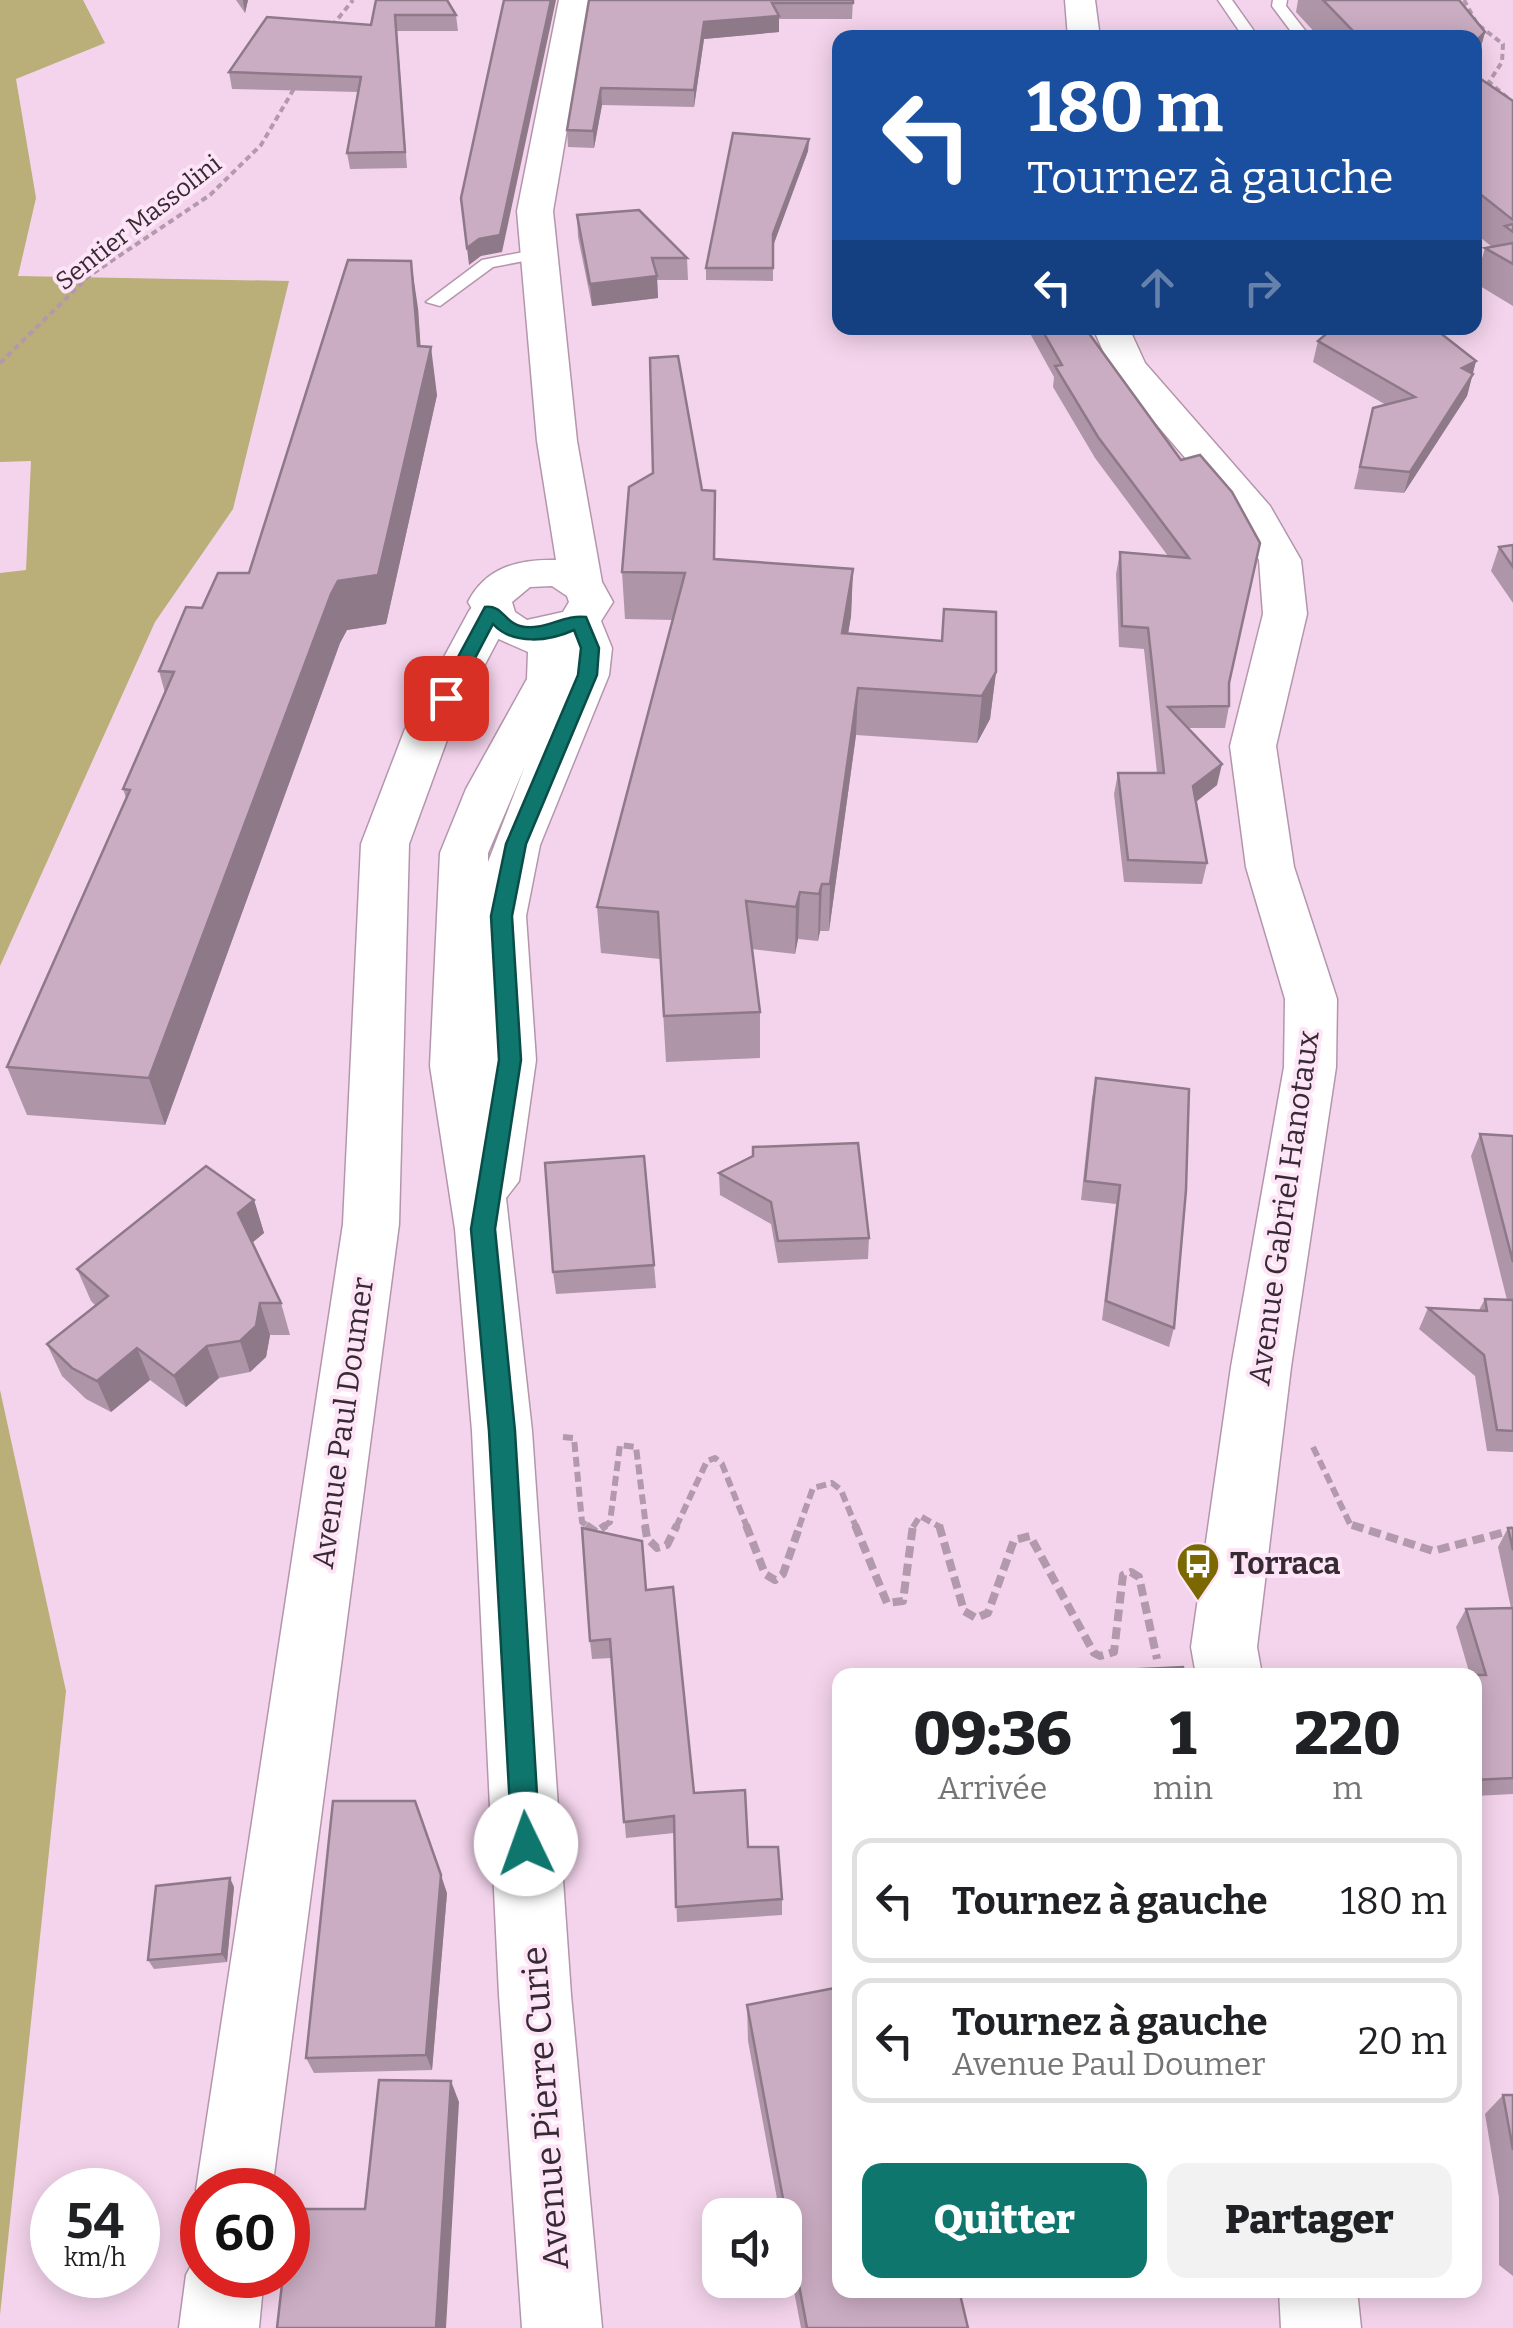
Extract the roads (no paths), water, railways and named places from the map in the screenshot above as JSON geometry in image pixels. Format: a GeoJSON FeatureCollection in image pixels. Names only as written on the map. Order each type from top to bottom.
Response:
{"type":"FeatureCollection","features":[{"type":"Feature","properties":{"kind":"main road","name":"Avenue Pierre Curie"},"geometry":{"type":"LineString","coordinates":[[562,2328],[535,1994],[502,1431],[483,1229],[456,1066],[456,960],[464,852],[490,789],[550,679],[550,649],[536,610],[557,441],[535,211],[574,0]]}},
{"type":"Feature","properties":{"kind":"main road"},"geometry":{"type":"LineString","coordinates":[[1080,0],[1083,30]]}},
{"type":"Feature","properties":{"kind":"main road","name":"Avenue Gabriel Hanotaux"},"geometry":{"type":"LineString","coordinates":[[1114,335],[1127,366],[1249,506],[1280,560],[1285,614],[1253,746],[1270,866],[1311,999],[1310,1068],[1261,1366],[1227,1661]]}},
{"type":"Feature","properties":{"kind":"main road"},"geometry":{"type":"LineString","coordinates":[[536,610],[532,542],[557,441]]}},
{"type":"Feature","properties":{"kind":"main road","name":"Avenue Paul Doumer"},"geometry":{"type":"LineString","coordinates":[[237,2168],[371,1224],[385,844],[422,743],[464,668],[536,610]]}},
{"type":"Feature","properties":{"kind":"main road"},"geometry":{"type":"LineString","coordinates":[[219,2328],[222,2298]]}},
{"type":"Feature","properties":{"kind":"main road"},"geometry":{"type":"LineString","coordinates":[[1319,2298],[1321,2328]]}},
{"type":"Feature","properties":{"kind":"lane"},"geometry":{"type":"LineString","coordinates":[[1224,0],[1246,30]]}},
{"type":"Feature","properties":{"kind":"lane"},"geometry":{"type":"LineString","coordinates":[[1280,0],[1279,6],[1298,30]]}},
{"type":"Feature","properties":{"kind":"lane"},"geometry":{"type":"LineString","coordinates":[[434,302],[488,263],[539,254]]}},
{"type":"Feature","properties":{"kind":"place","name":"Torraca"},"geometry":{"type":"Point","coordinates":[1198,1602]}}]}
